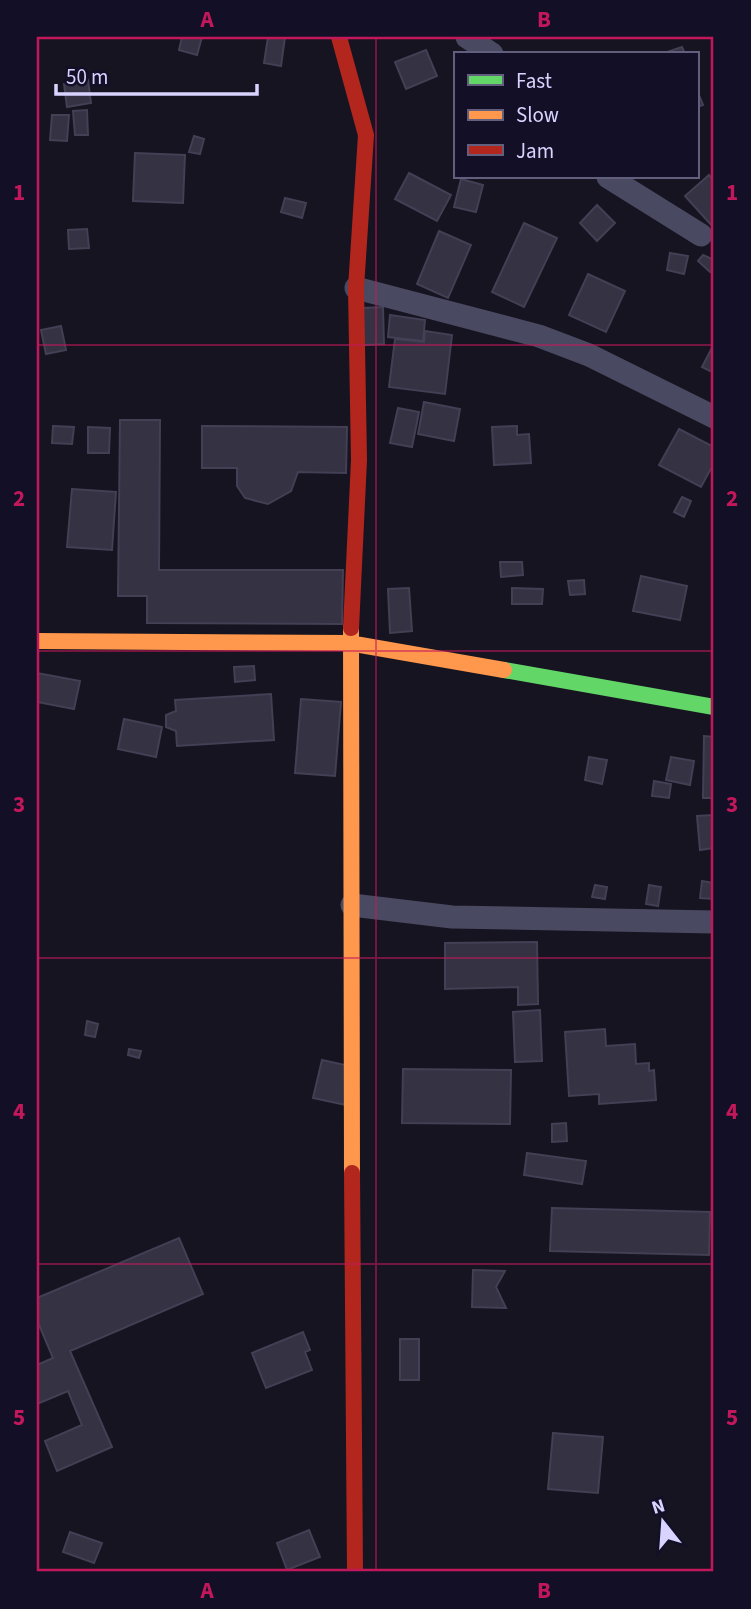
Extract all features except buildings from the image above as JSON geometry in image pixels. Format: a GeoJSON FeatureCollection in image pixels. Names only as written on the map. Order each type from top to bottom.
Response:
{"type":"FeatureCollection","features":[{"type":"Feature","properties":{"kind":"street"},"geometry":{"type":"LineString","coordinates":[[339,37],[366,135],[356,288],[359,460],[349,643],[355,1572]]}},
{"type":"Feature","properties":{"kind":"street"},"geometry":{"type":"LineString","coordinates":[[467,37],[489,52]]}},
{"type":"Feature","properties":{"kind":"street"},"geometry":{"type":"LineString","coordinates":[[610,178],[701,235]]}},
{"type":"Feature","properties":{"kind":"street"},"geometry":{"type":"LineString","coordinates":[[356,288],[540,336],[589,355],[714,418]]}},
{"type":"Feature","properties":{"kind":"street"},"geometry":{"type":"LineString","coordinates":[[37,641],[349,643],[714,707]]}},
{"type":"Feature","properties":{"kind":"street"},"geometry":{"type":"LineString","coordinates":[[352,905],[452,917],[714,922]]}},
{"type":"Feature","properties":{"kind":"traffic: fast"},"geometry":{"type":"LineString","coordinates":[[504,670],[714,707]]}},
{"type":"Feature","properties":{"kind":"traffic: slow"},"geometry":{"type":"LineString","coordinates":[[351,628],[352,1173]]}},
{"type":"Feature","properties":{"kind":"traffic: slow"},"geometry":{"type":"LineString","coordinates":[[37,641],[349,643],[504,670]]}},
{"type":"Feature","properties":{"kind":"traffic: jam"},"geometry":{"type":"LineString","coordinates":[[339,37],[366,135],[356,288],[359,460],[351,628]]}},
{"type":"Feature","properties":{"kind":"traffic: jam"},"geometry":{"type":"LineString","coordinates":[[352,1173],[355,1572]]}}]}
